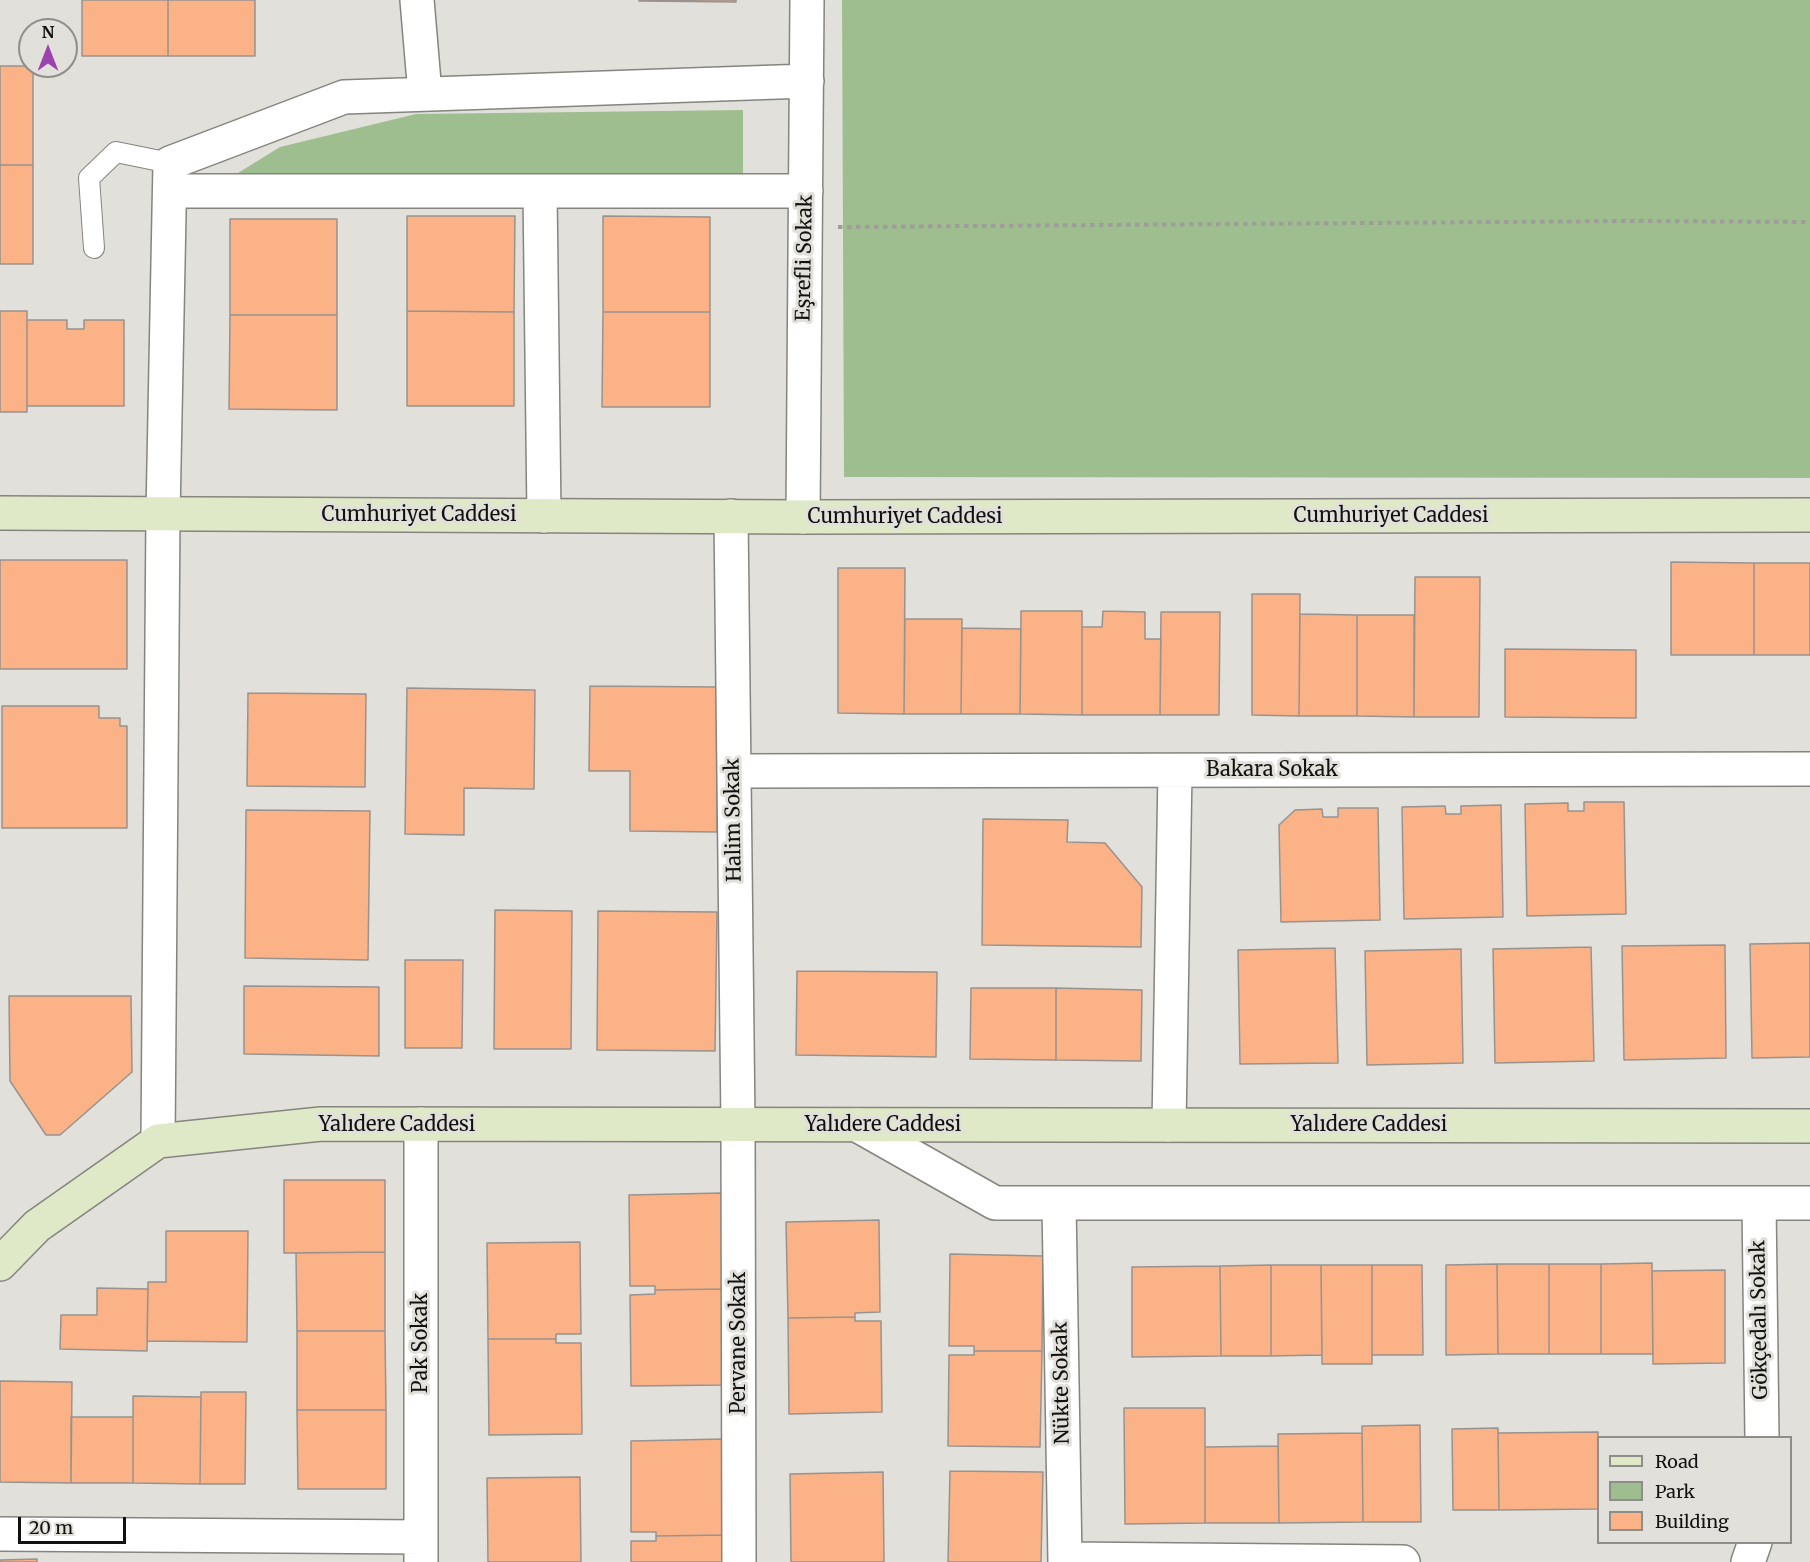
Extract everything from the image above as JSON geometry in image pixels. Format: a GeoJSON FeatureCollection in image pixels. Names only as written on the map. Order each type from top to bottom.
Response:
{"type":"FeatureCollection","features":[{"type":"Feature","properties":{"kind":"street"},"geometry":{"type":"LineString","coordinates":[[417,0],[425,94]]}},
{"type":"Feature","properties":{"kind":"street","name":"Eşrefli Sokak"},"geometry":{"type":"LineString","coordinates":[[803,517],[807,0]]}},
{"type":"Feature","properties":{"kind":"street"},"geometry":{"type":"LineString","coordinates":[[170,177],[344,97],[807,81]]}},
{"type":"Feature","properties":{"kind":"street"},"geometry":{"type":"LineString","coordinates":[[170,177],[540,191],[806,191]]}},
{"type":"Feature","properties":{"kind":"street"},"geometry":{"type":"LineString","coordinates":[[158,1141],[163,514],[170,177]]}},
{"type":"Feature","properties":{"kind":"street"},"geometry":{"type":"LineString","coordinates":[[540,191],[544,516]]}},
{"type":"Feature","properties":{"kind":"street","name":"Cumhuriyet Caddesi"},"geometry":{"type":"LineString","coordinates":[[0,513],[803,517],[1810,515]]}},
{"type":"Feature","properties":{"kind":"street","name":"Halim Sokak"},"geometry":{"type":"LineString","coordinates":[[731,516],[738,1124]]}},
{"type":"Feature","properties":{"kind":"street","name":"Bakara Sokak"},"geometry":{"type":"LineString","coordinates":[[734,771],[1810,769]]}},
{"type":"Feature","properties":{"kind":"street"},"geometry":{"type":"LineString","coordinates":[[1169,1125],[1175,771]]}},
{"type":"Feature","properties":{"kind":"street","name":"Yalıdere Caddesi"},"geometry":{"type":"LineString","coordinates":[[0,1264],[37,1226],[158,1141],[321,1124],[1810,1126]]}},
{"type":"Feature","properties":{"kind":"street","name":"Pak Sokak"},"geometry":{"type":"LineString","coordinates":[[421,1124],[421,1550]]}},
{"type":"Feature","properties":{"kind":"street","name":"Pervane Sokak"},"geometry":{"type":"LineString","coordinates":[[738,1124],[739,1562]]}},
{"type":"Feature","properties":{"kind":"street"},"geometry":{"type":"LineString","coordinates":[[857,1125],[995,1203],[1810,1203]]}},
{"type":"Feature","properties":{"kind":"street","name":"Nükte Sokak"},"geometry":{"type":"LineString","coordinates":[[1059,1203],[1065,1560]]}},
{"type":"Feature","properties":{"kind":"street","name":"Gökçedalı Sokak"},"geometry":{"type":"LineString","coordinates":[[1759,1203],[1762,1436]]}},
{"type":"Feature","properties":{"kind":"street"},"geometry":{"type":"LineString","coordinates":[[0,1534],[421,1550]]}},
{"type":"Feature","properties":{"kind":"street"},"geometry":{"type":"LineString","coordinates":[[1748,1562],[1754,1544]]}},
{"type":"Feature","properties":{"kind":"street"},"geometry":{"type":"LineString","coordinates":[[1065,1560],[1403,1562]]}},
{"type":"Feature","properties":{"kind":"lane"},"geometry":{"type":"LineString","coordinates":[[94,248],[90,178],[116,152],[170,177]]}},
{"type":"Feature","properties":{"kind":"path"},"geometry":{"type":"LineString","coordinates":[[805,227],[1632,220],[1810,222]]}},
{"type":"Feature","properties":{"kind":"green space"},"geometry":{"type":"Polygon","coordinates":[[[842,0],[1810,0],[1810,478],[844,477],[842,0]]]}},
{"type":"Feature","properties":{"kind":"green space"},"geometry":{"type":"Polygon","coordinates":[[[743,110],[743,174],[238,173],[280,147],[416,114],[743,110]]]}},
{"type":"Feature","properties":{"kind":"building"},"geometry":{"type":"Polygon","coordinates":[[[82,0],[168,0],[168,56],[82,56],[82,0]]]}},
{"type":"Feature","properties":{"kind":"building"},"geometry":{"type":"Polygon","coordinates":[[[168,0],[255,0],[255,56],[168,56],[168,0]]]}},
{"type":"Feature","properties":{"kind":"building"},"geometry":{"type":"Polygon","coordinates":[[[736,0],[736,2],[639,1],[736,0]]]}},
{"type":"Feature","properties":{"kind":"building"},"geometry":{"type":"Polygon","coordinates":[[[0,66],[18,66],[18,78],[33,78],[33,165],[0,165],[0,66]]]}},
{"type":"Feature","properties":{"kind":"building"},"geometry":{"type":"Polygon","coordinates":[[[0,165],[33,165],[33,264],[0,264],[0,165]]]}},
{"type":"Feature","properties":{"kind":"building"},"geometry":{"type":"Polygon","coordinates":[[[407,216],[515,216],[514,312],[407,311],[407,216]]]}},
{"type":"Feature","properties":{"kind":"building"},"geometry":{"type":"Polygon","coordinates":[[[603,216],[710,217],[710,312],[603,312],[603,216]]]}},
{"type":"Feature","properties":{"kind":"building"},"geometry":{"type":"Polygon","coordinates":[[[230,219],[337,219],[337,315],[230,315],[230,219]]]}},
{"type":"Feature","properties":{"kind":"building"},"geometry":{"type":"Polygon","coordinates":[[[0,311],[27,311],[27,412],[0,412],[0,311]]]}},
{"type":"Feature","properties":{"kind":"building"},"geometry":{"type":"Polygon","coordinates":[[[407,311],[514,312],[514,406],[407,406],[407,311]]]}},
{"type":"Feature","properties":{"kind":"building"},"geometry":{"type":"Polygon","coordinates":[[[603,312],[710,312],[710,407],[602,407],[603,312]]]}},
{"type":"Feature","properties":{"kind":"building"},"geometry":{"type":"Polygon","coordinates":[[[230,315],[337,315],[337,410],[229,409],[230,315]]]}},
{"type":"Feature","properties":{"kind":"building"},"geometry":{"type":"Polygon","coordinates":[[[27,320],[67,320],[67,329],[84,329],[84,320],[124,320],[124,406],[27,406],[27,320]]]}},
{"type":"Feature","properties":{"kind":"building"},"geometry":{"type":"Polygon","coordinates":[[[0,560],[127,560],[127,669],[0,669],[0,560]]]}},
{"type":"Feature","properties":{"kind":"building"},"geometry":{"type":"Polygon","coordinates":[[[1671,562],[1754,563],[1754,655],[1671,655],[1671,562]]]}},
{"type":"Feature","properties":{"kind":"building"},"geometry":{"type":"Polygon","coordinates":[[[1754,563],[1810,563],[1810,655],[1754,655],[1754,563]]]}},
{"type":"Feature","properties":{"kind":"building"},"geometry":{"type":"Polygon","coordinates":[[[838,568],[905,568],[904,714],[838,713],[838,568]]]}},
{"type":"Feature","properties":{"kind":"building"},"geometry":{"type":"Polygon","coordinates":[[[1415,577],[1480,577],[1479,717],[1414,717],[1415,577]]]}},
{"type":"Feature","properties":{"kind":"building"},"geometry":{"type":"Polygon","coordinates":[[[1252,594],[1300,594],[1299,716],[1252,715],[1252,594]]]}},
{"type":"Feature","properties":{"kind":"building"},"geometry":{"type":"Polygon","coordinates":[[[1021,611],[1082,611],[1082,715],[1020,714],[1021,611]]]}},
{"type":"Feature","properties":{"kind":"building"},"geometry":{"type":"Polygon","coordinates":[[[1103,611],[1145,612],[1145,639],[1161,639],[1160,715],[1082,715],[1082,627],[1102,627],[1103,611]]]}},
{"type":"Feature","properties":{"kind":"building"},"geometry":{"type":"Polygon","coordinates":[[[1161,612],[1220,612],[1219,715],[1160,715],[1161,612]]]}},
{"type":"Feature","properties":{"kind":"building"},"geometry":{"type":"Polygon","coordinates":[[[1300,614],[1357,615],[1357,716],[1299,716],[1300,614]]]}},
{"type":"Feature","properties":{"kind":"building"},"geometry":{"type":"Polygon","coordinates":[[[1357,615],[1414,615],[1414,717],[1357,716],[1357,615]]]}},
{"type":"Feature","properties":{"kind":"building"},"geometry":{"type":"Polygon","coordinates":[[[905,619],[962,619],[961,714],[904,714],[905,619]]]}},
{"type":"Feature","properties":{"kind":"building"},"geometry":{"type":"Polygon","coordinates":[[[962,628],[1021,629],[1020,714],[961,714],[962,628]]]}},
{"type":"Feature","properties":{"kind":"building"},"geometry":{"type":"Polygon","coordinates":[[[1505,649],[1636,650],[1636,718],[1505,717],[1505,649]]]}},
{"type":"Feature","properties":{"kind":"building"},"geometry":{"type":"Polygon","coordinates":[[[590,686],[718,687],[717,832],[630,831],[630,771],[589,771],[590,686]]]}},
{"type":"Feature","properties":{"kind":"building"},"geometry":{"type":"Polygon","coordinates":[[[407,688],[535,690],[534,789],[464,788],[464,835],[405,834],[407,688]]]}},
{"type":"Feature","properties":{"kind":"building"},"geometry":{"type":"Polygon","coordinates":[[[248,693],[366,694],[365,787],[247,786],[248,693]]]}},
{"type":"Feature","properties":{"kind":"building"},"geometry":{"type":"Polygon","coordinates":[[[2,706],[99,706],[99,718],[120,718],[120,726],[127,726],[127,828],[2,828],[2,706]]]}},
{"type":"Feature","properties":{"kind":"building"},"geometry":{"type":"Polygon","coordinates":[[[1584,802],[1624,802],[1626,914],[1527,916],[1525,804],[1568,803],[1568,811],[1584,811],[1584,802]]]}},
{"type":"Feature","properties":{"kind":"building"},"geometry":{"type":"Polygon","coordinates":[[[1501,805],[1503,917],[1404,919],[1402,807],[1445,806],[1446,814],[1461,814],[1461,806],[1501,805]]]}},
{"type":"Feature","properties":{"kind":"building"},"geometry":{"type":"Polygon","coordinates":[[[1338,808],[1378,808],[1380,920],[1281,922],[1279,825],[1295,810],[1322,809],[1323,817],[1338,817],[1338,808]]]}},
{"type":"Feature","properties":{"kind":"building"},"geometry":{"type":"Polygon","coordinates":[[[246,810],[370,811],[368,960],[245,958],[246,810]]]}},
{"type":"Feature","properties":{"kind":"building"},"geometry":{"type":"Polygon","coordinates":[[[983,819],[1068,820],[1067,842],[1105,843],[1142,887],[1141,947],[982,945],[983,819]]]}},
{"type":"Feature","properties":{"kind":"building"},"geometry":{"type":"Polygon","coordinates":[[[495,910],[572,911],[571,1049],[494,1049],[495,910]]]}},
{"type":"Feature","properties":{"kind":"building"},"geometry":{"type":"Polygon","coordinates":[[[598,911],[717,912],[715,1051],[597,1050],[598,911]]]}},
{"type":"Feature","properties":{"kind":"building"},"geometry":{"type":"Polygon","coordinates":[[[1810,943],[1810,1057],[1752,1058],[1750,944],[1810,943]]]}},
{"type":"Feature","properties":{"kind":"building"},"geometry":{"type":"Polygon","coordinates":[[[1725,945],[1726,1058],[1624,1060],[1622,946],[1725,945]]]}},
{"type":"Feature","properties":{"kind":"building"},"geometry":{"type":"Polygon","coordinates":[[[1591,947],[1594,1061],[1495,1063],[1493,949],[1591,947]]]}},
{"type":"Feature","properties":{"kind":"building"},"geometry":{"type":"Polygon","coordinates":[[[1335,948],[1338,1063],[1240,1064],[1238,950],[1335,948]]]}},
{"type":"Feature","properties":{"kind":"building"},"geometry":{"type":"Polygon","coordinates":[[[1461,949],[1463,1063],[1367,1065],[1365,951],[1461,949]]]}},
{"type":"Feature","properties":{"kind":"building"},"geometry":{"type":"Polygon","coordinates":[[[405,960],[463,960],[462,1048],[405,1048],[405,960]]]}},
{"type":"Feature","properties":{"kind":"building"},"geometry":{"type":"Polygon","coordinates":[[[797,971],[937,972],[936,1057],[796,1055],[797,971]]]}},
{"type":"Feature","properties":{"kind":"building"},"geometry":{"type":"Polygon","coordinates":[[[244,986],[379,987],[379,1056],[244,1054],[244,986]]]}},
{"type":"Feature","properties":{"kind":"building"},"geometry":{"type":"Polygon","coordinates":[[[971,988],[1056,988],[1056,1060],[970,1059],[971,988]]]}},
{"type":"Feature","properties":{"kind":"building"},"geometry":{"type":"Polygon","coordinates":[[[1056,988],[1142,990],[1141,1061],[1056,1060],[1056,988]]]}},
{"type":"Feature","properties":{"kind":"building"},"geometry":{"type":"Polygon","coordinates":[[[9,996],[131,996],[132,1072],[60,1135],[46,1135],[10,1081],[9,996]]]}},
{"type":"Feature","properties":{"kind":"building"},"geometry":{"type":"Polygon","coordinates":[[[284,1180],[385,1180],[385,1252],[284,1253],[284,1180]]]}},
{"type":"Feature","properties":{"kind":"building"},"geometry":{"type":"Polygon","coordinates":[[[722,1193],[723,1289],[655,1290],[655,1286],[630,1286],[629,1195],[722,1193]]]}},
{"type":"Feature","properties":{"kind":"building"},"geometry":{"type":"Polygon","coordinates":[[[879,1220],[880,1312],[855,1313],[855,1317],[788,1318],[786,1222],[879,1220]]]}},
{"type":"Feature","properties":{"kind":"building"},"geometry":{"type":"Polygon","coordinates":[[[166,1231],[248,1231],[247,1342],[147,1341],[148,1282],[166,1282],[166,1231]]]}},
{"type":"Feature","properties":{"kind":"building"},"geometry":{"type":"Polygon","coordinates":[[[580,1242],[581,1334],[556,1334],[556,1339],[488,1339],[487,1243],[580,1242]]]}},
{"type":"Feature","properties":{"kind":"building"},"geometry":{"type":"Polygon","coordinates":[[[385,1252],[385,1331],[297,1331],[296,1253],[385,1252]]]}},
{"type":"Feature","properties":{"kind":"building"},"geometry":{"type":"Polygon","coordinates":[[[950,1254],[1043,1256],[1042,1351],[974,1351],[974,1346],[949,1346],[950,1254]]]}},
{"type":"Feature","properties":{"kind":"building"},"geometry":{"type":"Polygon","coordinates":[[[1652,1263],[1653,1354],[1601,1354],[1601,1264],[1652,1263]]]}},
{"type":"Feature","properties":{"kind":"building"},"geometry":{"type":"Polygon","coordinates":[[[1497,1264],[1498,1354],[1446,1355],[1446,1265],[1497,1264]]]}},
{"type":"Feature","properties":{"kind":"building"},"geometry":{"type":"Polygon","coordinates":[[[1497,1264],[1549,1264],[1549,1354],[1498,1354],[1497,1264]]]}},
{"type":"Feature","properties":{"kind":"building"},"geometry":{"type":"Polygon","coordinates":[[[1549,1264],[1601,1264],[1601,1354],[1549,1354],[1549,1264]]]}},
{"type":"Feature","properties":{"kind":"building"},"geometry":{"type":"Polygon","coordinates":[[[1271,1265],[1321,1265],[1322,1355],[1271,1356],[1271,1265]]]}},
{"type":"Feature","properties":{"kind":"building"},"geometry":{"type":"Polygon","coordinates":[[[1271,1265],[1271,1356],[1221,1356],[1220,1266],[1271,1265]]]}},
{"type":"Feature","properties":{"kind":"building"},"geometry":{"type":"Polygon","coordinates":[[[1321,1265],[1372,1265],[1372,1364],[1322,1364],[1321,1265]]]}},
{"type":"Feature","properties":{"kind":"building"},"geometry":{"type":"Polygon","coordinates":[[[1372,1265],[1422,1265],[1423,1355],[1372,1355],[1372,1265]]]}},
{"type":"Feature","properties":{"kind":"building"},"geometry":{"type":"Polygon","coordinates":[[[1220,1266],[1221,1356],[1132,1357],[1132,1267],[1220,1266]]]}},
{"type":"Feature","properties":{"kind":"building"},"geometry":{"type":"Polygon","coordinates":[[[1725,1270],[1725,1363],[1653,1364],[1652,1271],[1725,1270]]]}},
{"type":"Feature","properties":{"kind":"building"},"geometry":{"type":"Polygon","coordinates":[[[97,1288],[148,1289],[147,1351],[60,1349],[61,1315],[97,1315],[97,1288]]]}},
{"type":"Feature","properties":{"kind":"building"},"geometry":{"type":"Polygon","coordinates":[[[723,1289],[724,1385],[631,1386],[630,1295],[655,1294],[655,1290],[723,1289]]]}},
{"type":"Feature","properties":{"kind":"building"},"geometry":{"type":"Polygon","coordinates":[[[855,1317],[855,1321],[881,1321],[882,1412],[789,1414],[788,1318],[855,1317]]]}},
{"type":"Feature","properties":{"kind":"building"},"geometry":{"type":"Polygon","coordinates":[[[297,1331],[385,1331],[386,1410],[297,1410],[297,1331]]]}},
{"type":"Feature","properties":{"kind":"building"},"geometry":{"type":"Polygon","coordinates":[[[488,1339],[556,1339],[556,1343],[581,1343],[582,1434],[489,1435],[488,1339]]]}},
{"type":"Feature","properties":{"kind":"building"},"geometry":{"type":"Polygon","coordinates":[[[974,1351],[1042,1351],[1040,1447],[948,1446],[949,1355],[974,1355],[974,1351]]]}},
{"type":"Feature","properties":{"kind":"building"},"geometry":{"type":"Polygon","coordinates":[[[0,1381],[72,1382],[71,1483],[0,1482],[0,1381]]]}},
{"type":"Feature","properties":{"kind":"building"},"geometry":{"type":"Polygon","coordinates":[[[201,1392],[246,1392],[245,1484],[200,1484],[201,1392]]]}},
{"type":"Feature","properties":{"kind":"building"},"geometry":{"type":"Polygon","coordinates":[[[133,1396],[201,1397],[200,1484],[133,1483],[133,1396]]]}},
{"type":"Feature","properties":{"kind":"building"},"geometry":{"type":"Polygon","coordinates":[[[1124,1408],[1205,1408],[1205,1523],[1125,1524],[1124,1408]]]}},
{"type":"Feature","properties":{"kind":"building"},"geometry":{"type":"Polygon","coordinates":[[[297,1410],[386,1410],[386,1489],[298,1489],[297,1410]]]}},
{"type":"Feature","properties":{"kind":"building"},"geometry":{"type":"Polygon","coordinates":[[[71,1417],[133,1417],[133,1483],[71,1483],[71,1417]]]}},
{"type":"Feature","properties":{"kind":"building"},"geometry":{"type":"Polygon","coordinates":[[[1420,1425],[1421,1522],[1363,1522],[1362,1426],[1420,1425]]]}},
{"type":"Feature","properties":{"kind":"building"},"geometry":{"type":"Polygon","coordinates":[[[1498,1428],[1499,1510],[1453,1510],[1452,1429],[1498,1428]]]}},
{"type":"Feature","properties":{"kind":"building"},"geometry":{"type":"Polygon","coordinates":[[[1598,1432],[1597,1509],[1499,1510],[1498,1433],[1598,1432]]]}},
{"type":"Feature","properties":{"kind":"building"},"geometry":{"type":"Polygon","coordinates":[[[1362,1433],[1363,1522],[1279,1523],[1278,1434],[1362,1433]]]}},
{"type":"Feature","properties":{"kind":"building"},"geometry":{"type":"Polygon","coordinates":[[[723,1439],[724,1535],[656,1536],[656,1532],[631,1532],[631,1441],[723,1439]]]}},
{"type":"Feature","properties":{"kind":"building"},"geometry":{"type":"Polygon","coordinates":[[[1278,1446],[1279,1523],[1205,1523],[1205,1447],[1278,1446]]]}},
{"type":"Feature","properties":{"kind":"building"},"geometry":{"type":"Polygon","coordinates":[[[950,1471],[1043,1472],[1041,1562],[948,1562],[950,1471]]]}},
{"type":"Feature","properties":{"kind":"building"},"geometry":{"type":"Polygon","coordinates":[[[883,1472],[884,1562],[791,1562],[790,1474],[883,1472]]]}},
{"type":"Feature","properties":{"kind":"building"},"geometry":{"type":"Polygon","coordinates":[[[580,1477],[581,1562],[488,1562],[487,1478],[580,1477]]]}},
{"type":"Feature","properties":{"kind":"building"},"geometry":{"type":"Polygon","coordinates":[[[724,1535],[725,1562],[631,1562],[631,1541],[656,1541],[656,1536],[724,1535]]]}},
{"type":"Feature","properties":{"kind":"building"},"geometry":{"type":"Polygon","coordinates":[[[37,1559],[37,1562],[0,1562],[0,1560],[37,1559]]]}}]}
